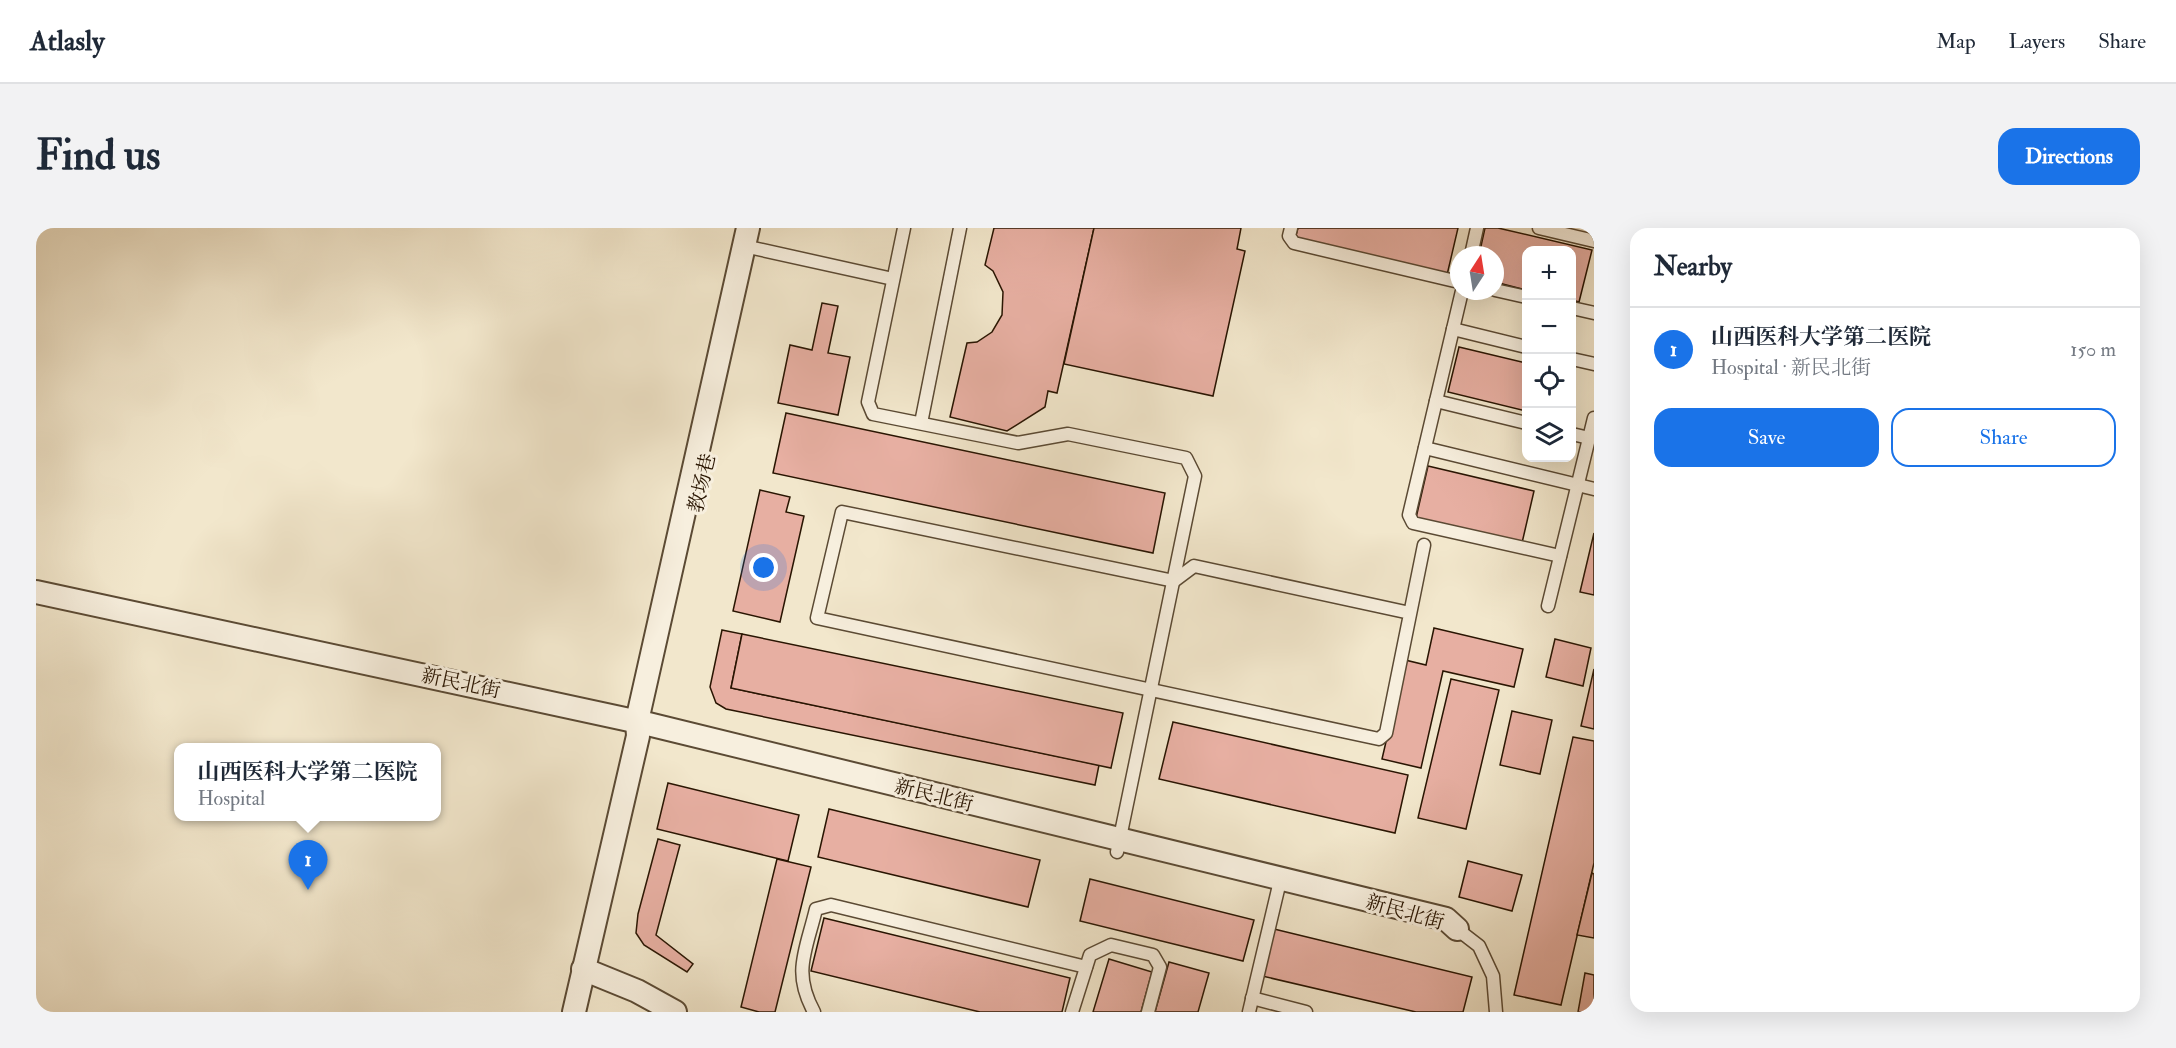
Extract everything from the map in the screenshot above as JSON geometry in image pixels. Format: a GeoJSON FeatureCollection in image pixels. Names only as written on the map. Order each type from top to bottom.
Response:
{"type":"FeatureCollection","features":[{"type":"Feature","properties":{"kind":"street","name":"教场巷"},"geometry":{"type":"LineString","coordinates":[[574,1012],[751,238]]}},
{"type":"Feature","properties":{"kind":"street","name":"新民北街"},"geometry":{"type":"LineString","coordinates":[[36,592],[641,727],[1279,886],[1443,931],[1457,929]]}},
{"type":"Feature","properties":{"kind":"street","name":"新民北街"},"geometry":{"type":"LineString","coordinates":[[36,603],[641,727]]}},
{"type":"Feature","properties":{"kind":"street"},"geometry":{"type":"LineString","coordinates":[[583,969],[637,991],[675,1012]]}},
{"type":"Feature","properties":{"kind":"lane"},"geometry":{"type":"LineString","coordinates":[[904,228],[868,402],[873,414],[1018,443],[1068,434],[1186,458],[1194,476],[1118,846]]}},
{"type":"Feature","properties":{"kind":"lane"},"geometry":{"type":"LineString","coordinates":[[921,423],[960,228]]}},
{"type":"Feature","properties":{"kind":"lane"},"geometry":{"type":"LineString","coordinates":[[1291,228],[1289,236],[1294,243],[1450,280]]}},
{"type":"Feature","properties":{"kind":"lane"},"geometry":{"type":"LineString","coordinates":[[1473,246],[1477,228]]}},
{"type":"Feature","properties":{"kind":"lane"},"geometry":{"type":"LineString","coordinates":[[1539,228],[1594,241]]}},
{"type":"Feature","properties":{"kind":"lane"},"geometry":{"type":"LineString","coordinates":[[751,238],[893,279]]}},
{"type":"Feature","properties":{"kind":"lane"},"geometry":{"type":"LineString","coordinates":[[1504,292],[1522,296]]}},
{"type":"Feature","properties":{"kind":"lane"},"geometry":{"type":"LineString","coordinates":[[1460,300],[1409,515],[1413,524],[1560,556]]}},
{"type":"Feature","properties":{"kind":"lane"},"geometry":{"type":"LineString","coordinates":[[1576,309],[1594,313]]}},
{"type":"Feature","properties":{"kind":"lane"},"geometry":{"type":"LineString","coordinates":[[1453,329],[1522,346]]}},
{"type":"Feature","properties":{"kind":"lane"},"geometry":{"type":"LineString","coordinates":[[1576,359],[1594,364]]}},
{"type":"Feature","properties":{"kind":"lane"},"geometry":{"type":"LineString","coordinates":[[1436,401],[1522,422]]}},
{"type":"Feature","properties":{"kind":"lane"},"geometry":{"type":"LineString","coordinates":[[1548,606],[1594,418]]}},
{"type":"Feature","properties":{"kind":"lane"},"geometry":{"type":"LineString","coordinates":[[1576,435],[1589,438]]}},
{"type":"Feature","properties":{"kind":"lane"},"geometry":{"type":"LineString","coordinates":[[1425,448],[1594,489]]}},
{"type":"Feature","properties":{"kind":"lane"},"geometry":{"type":"LineString","coordinates":[[1410,613],[1194,566],[1174,581],[842,512],[817,618],[1379,739],[1386,733],[1424,545]]}},
{"type":"Feature","properties":{"kind":"lane"},"geometry":{"type":"LineString","coordinates":[[1249,1012],[1279,886]]}},
{"type":"Feature","properties":{"kind":"lane"},"geometry":{"type":"LineString","coordinates":[[814,1012],[804,993],[800,974],[816,909],[831,904],[1086,967]]}},
{"type":"Feature","properties":{"kind":"lane"},"geometry":{"type":"LineString","coordinates":[[1457,929],[1479,946],[1484,956],[1493,976],[1496,1012]]}},
{"type":"Feature","properties":{"kind":"lane"},"geometry":{"type":"LineString","coordinates":[[1072,1012],[1090,955],[1110,945],[1153,955],[1160,967],[1148,1012]]}},
{"type":"Feature","properties":{"kind":"lane"},"geometry":{"type":"LineString","coordinates":[[1252,998],[1306,1012]]}},
{"type":"Feature","properties":{"kind":"building"},"geometry":{"type":"Polygon","coordinates":[[[994,228],[1094,228],[1057,393],[1048,391],[1045,407],[1007,431],[950,417],[967,343],[977,342],[992,332],[1002,315],[1003,292],[993,271],[985,265],[994,228]]]}},
{"type":"Feature","properties":{"kind":"building"},"geometry":{"type":"Polygon","coordinates":[[[1094,228],[1241,228],[1237,249],[1245,251],[1213,396],[1064,364],[1094,228]]]}},
{"type":"Feature","properties":{"kind":"building"},"geometry":{"type":"Polygon","coordinates":[[[1298,228],[1458,228],[1454,246],[1450,246],[1447,275],[1295,239],[1298,228]]]}},
{"type":"Feature","properties":{"kind":"building"},"geometry":{"type":"Polygon","coordinates":[[[1485,228],[1498,228],[1575,246],[1522,246],[1522,289],[1504,284],[1504,246],[1481,246],[1485,228]]]}},
{"type":"Feature","properties":{"kind":"building"},"geometry":{"type":"Polygon","coordinates":[[[1576,246],[1592,250],[1579,302],[1576,301],[1576,246]]]}},
{"type":"Feature","properties":{"kind":"building"},"geometry":{"type":"Polygon","coordinates":[[[822,303],[838,306],[828,353],[850,357],[838,415],[778,403],[790,345],[812,350],[822,303]]]}},
{"type":"Feature","properties":{"kind":"building"},"geometry":{"type":"Polygon","coordinates":[[[1459,347],[1522,362],[1522,410],[1448,392],[1459,347]]]}},
{"type":"Feature","properties":{"kind":"building"},"geometry":{"type":"Polygon","coordinates":[[[786,413],[1165,493],[1153,553],[773,473],[786,413]]]}},
{"type":"Feature","properties":{"kind":"building"},"geometry":{"type":"Polygon","coordinates":[[[1428,466],[1534,491],[1522,543],[1416,518],[1428,466]]]}},
{"type":"Feature","properties":{"kind":"building"},"geometry":{"type":"Polygon","coordinates":[[[760,490],[790,497],[786,512],[804,516],[780,622],[733,611],[760,490]]]}},
{"type":"Feature","properties":{"kind":"building"},"geometry":{"type":"Polygon","coordinates":[[[1594,533],[1594,595],[1580,592],[1594,533]]]}},
{"type":"Feature","properties":{"kind":"building"},"geometry":{"type":"Polygon","coordinates":[[[1434,628],[1523,649],[1514,687],[1443,671],[1421,768],[1382,759],[1405,660],[1426,665],[1434,628]]]}},
{"type":"Feature","properties":{"kind":"building"},"geometry":{"type":"Polygon","coordinates":[[[722,630],[742,634],[731,688],[1099,765],[1095,785],[726,709],[716,703],[710,687],[722,630]]]}},
{"type":"Feature","properties":{"kind":"building"},"geometry":{"type":"Polygon","coordinates":[[[742,634],[1123,713],[1111,768],[731,688],[742,634]]]}},
{"type":"Feature","properties":{"kind":"building"},"geometry":{"type":"Polygon","coordinates":[[[1555,639],[1591,648],[1583,686],[1546,677],[1555,639]]]}},
{"type":"Feature","properties":{"kind":"building"},"geometry":{"type":"Polygon","coordinates":[[[1594,669],[1594,729],[1581,726],[1594,669]]]}},
{"type":"Feature","properties":{"kind":"building"},"geometry":{"type":"Polygon","coordinates":[[[1451,679],[1499,690],[1466,829],[1418,818],[1451,679]]]}},
{"type":"Feature","properties":{"kind":"building"},"geometry":{"type":"Polygon","coordinates":[[[1512,711],[1552,720],[1540,774],[1500,765],[1512,711]]]}},
{"type":"Feature","properties":{"kind":"building"},"geometry":{"type":"Polygon","coordinates":[[[1173,722],[1408,775],[1395,833],[1159,779],[1173,722]]]}},
{"type":"Feature","properties":{"kind":"building"},"geometry":{"type":"Polygon","coordinates":[[[1573,737],[1594,741],[1594,863],[1561,1005],[1514,995],[1573,737]]]}},
{"type":"Feature","properties":{"kind":"building"},"geometry":{"type":"Polygon","coordinates":[[[668,783],[799,815],[788,861],[657,829],[668,783]]]}},
{"type":"Feature","properties":{"kind":"building"},"geometry":{"type":"Polygon","coordinates":[[[829,809],[1040,860],[1028,907],[818,857],[829,809]]]}},
{"type":"Feature","properties":{"kind":"building"},"geometry":{"type":"Polygon","coordinates":[[[658,839],[680,845],[656,935],[693,964],[687,972],[644,945],[636,933],[638,914],[658,839]]]}},
{"type":"Feature","properties":{"kind":"building"},"geometry":{"type":"Polygon","coordinates":[[[777,859],[811,867],[775,1012],[759,1012],[741,1007],[777,859]]]}},
{"type":"Feature","properties":{"kind":"building"},"geometry":{"type":"Polygon","coordinates":[[[1468,861],[1522,875],[1512,911],[1459,897],[1468,861]]]}},
{"type":"Feature","properties":{"kind":"building"},"geometry":{"type":"Polygon","coordinates":[[[1592,873],[1594,874],[1594,938],[1577,935],[1592,873]]]}},
{"type":"Feature","properties":{"kind":"building"},"geometry":{"type":"Polygon","coordinates":[[[1090,879],[1254,920],[1243,961],[1080,921],[1090,879]]]}},
{"type":"Feature","properties":{"kind":"building"},"geometry":{"type":"Polygon","coordinates":[[[824,918],[1070,978],[1062,1012],[980,1012],[811,971],[824,918]]]}},
{"type":"Feature","properties":{"kind":"building"},"geometry":{"type":"Polygon","coordinates":[[[1274,929],[1472,977],[1463,1012],[1416,1012],[1262,976],[1274,929]]]}},
{"type":"Feature","properties":{"kind":"building"},"geometry":{"type":"Polygon","coordinates":[[[1109,959],[1152,972],[1141,1012],[1093,1012],[1109,959]]]}},
{"type":"Feature","properties":{"kind":"building"},"geometry":{"type":"Polygon","coordinates":[[[1169,962],[1209,973],[1198,1012],[1155,1012],[1169,962]]]}},
{"type":"Feature","properties":{"kind":"building"},"geometry":{"type":"Polygon","coordinates":[[[1585,973],[1594,975],[1594,1012],[1578,1012],[1585,973]]]}},
{"type":"Feature","properties":{"kind":"place","name":"山西医科大学第二医院"},"geometry":{"type":"Point","coordinates":[308,890]}}]}
